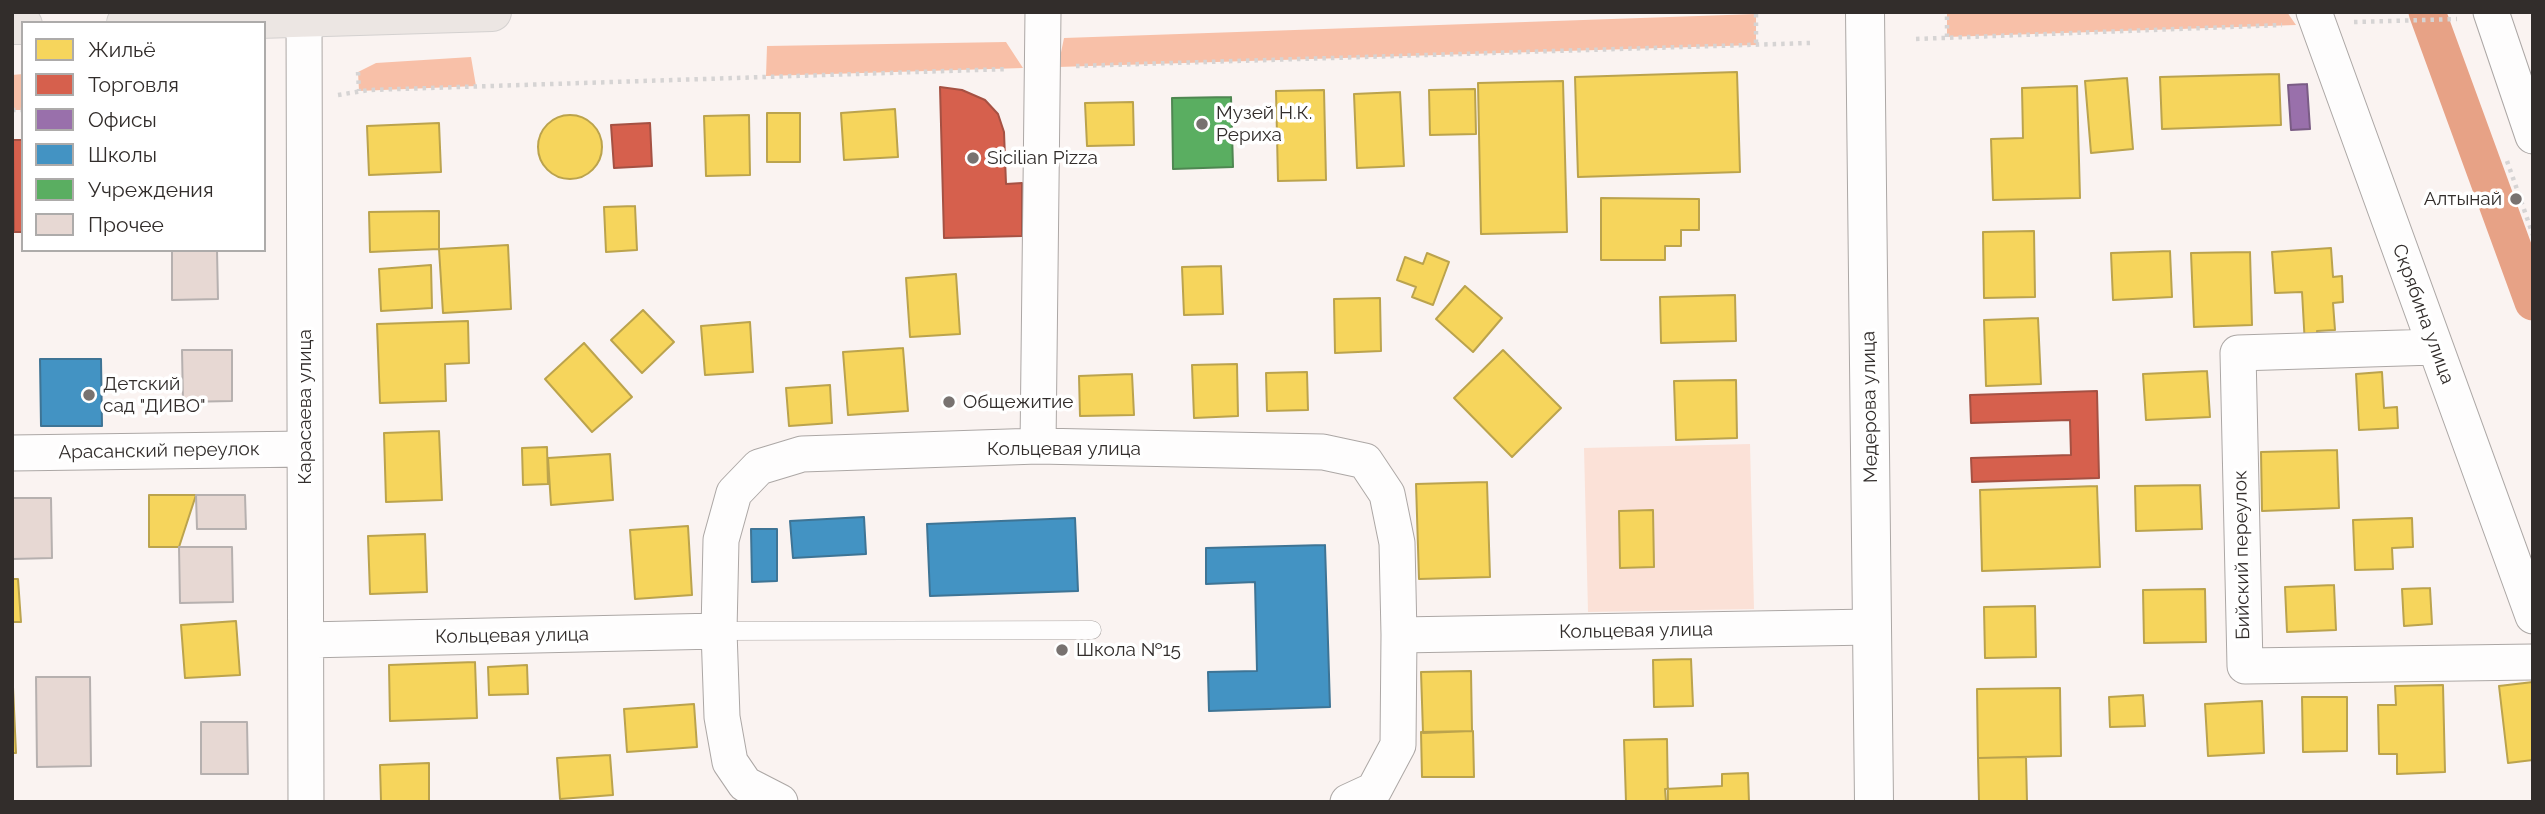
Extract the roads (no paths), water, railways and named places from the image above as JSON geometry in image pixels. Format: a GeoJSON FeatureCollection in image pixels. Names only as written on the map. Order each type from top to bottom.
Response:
{"type":"FeatureCollection","features":[{"type":"Feature","properties":{"kind":"main road"},"geometry":{"type":"LineString","coordinates":[[177,21],[492,12]]}},
{"type":"Feature","properties":{"kind":"main road","name":"Медерова улица"},"geometry":{"type":"LineString","coordinates":[[1865,12],[1874,802]]}},
{"type":"Feature","properties":{"kind":"street"},"geometry":{"type":"LineString","coordinates":[[1038,446],[1043,12]]}},
{"type":"Feature","properties":{"kind":"street"},"geometry":{"type":"LineString","coordinates":[[2491,12],[2533,136]]}},
{"type":"Feature","properties":{"kind":"street","name":"Карасаева улица"},"geometry":{"type":"LineString","coordinates":[[304,16],[306,802]]}},
{"type":"Feature","properties":{"kind":"street","name":"Скрябина улица"},"geometry":{"type":"LineString","coordinates":[[2316,18],[2533,616]]}},
{"type":"Feature","properties":{"kind":"street","name":"Бийский переулок"},"geometry":{"type":"LineString","coordinates":[[2435,347],[2238,353],[2245,666],[2533,662]]}},
{"type":"Feature","properties":{"kind":"street","name":"Кольцевая улица"},"geometry":{"type":"LineString","coordinates":[[780,802],[745,784],[730,762],[722,717],[719,631],[721,540],[734,494],[759,467],[802,454],[1038,446],[1323,452],[1364,461],[1387,494],[1397,543],[1398,745],[1374,790],[1348,802]]}},
{"type":"Feature","properties":{"kind":"street","name":"Арасанский переулок"},"geometry":{"type":"LineString","coordinates":[[12,453],[306,449]]}},
{"type":"Feature","properties":{"kind":"street","name":"Кольцевая улица"},"geometry":{"type":"LineString","coordinates":[[1399,635],[1872,627]]}},
{"type":"Feature","properties":{"kind":"street","name":"Кольцевая улица"},"geometry":{"type":"LineString","coordinates":[[306,640],[719,631]]}},
{"type":"Feature","properties":{"kind":"lane"},"geometry":{"type":"LineString","coordinates":[[719,631],[1092,630]]}},
{"type":"Feature","properties":{"kind":"waterway"},"geometry":{"type":"LineString","coordinates":[[2427,12],[2533,302]]}},
{"type":"Feature","properties":{"kind":"place","name":"Музей Н.К. Рериха"},"geometry":{"type":"Point","coordinates":[1202,124]}},
{"type":"Feature","properties":{"kind":"place","name":"Sicilian Pizza"},"geometry":{"type":"Point","coordinates":[973,158]}},
{"type":"Feature","properties":{"kind":"place","name":"Алтынай"},"geometry":{"type":"Point","coordinates":[2516,199]}},
{"type":"Feature","properties":{"kind":"place","name":"Детский сад \"ДИВО\""},"geometry":{"type":"Point","coordinates":[89,395]}},
{"type":"Feature","properties":{"kind":"place","name":"Общежитие"},"geometry":{"type":"Point","coordinates":[949,402]}},
{"type":"Feature","properties":{"kind":"place","name":"Школа №15"},"geometry":{"type":"Point","coordinates":[1062,650]}}]}
